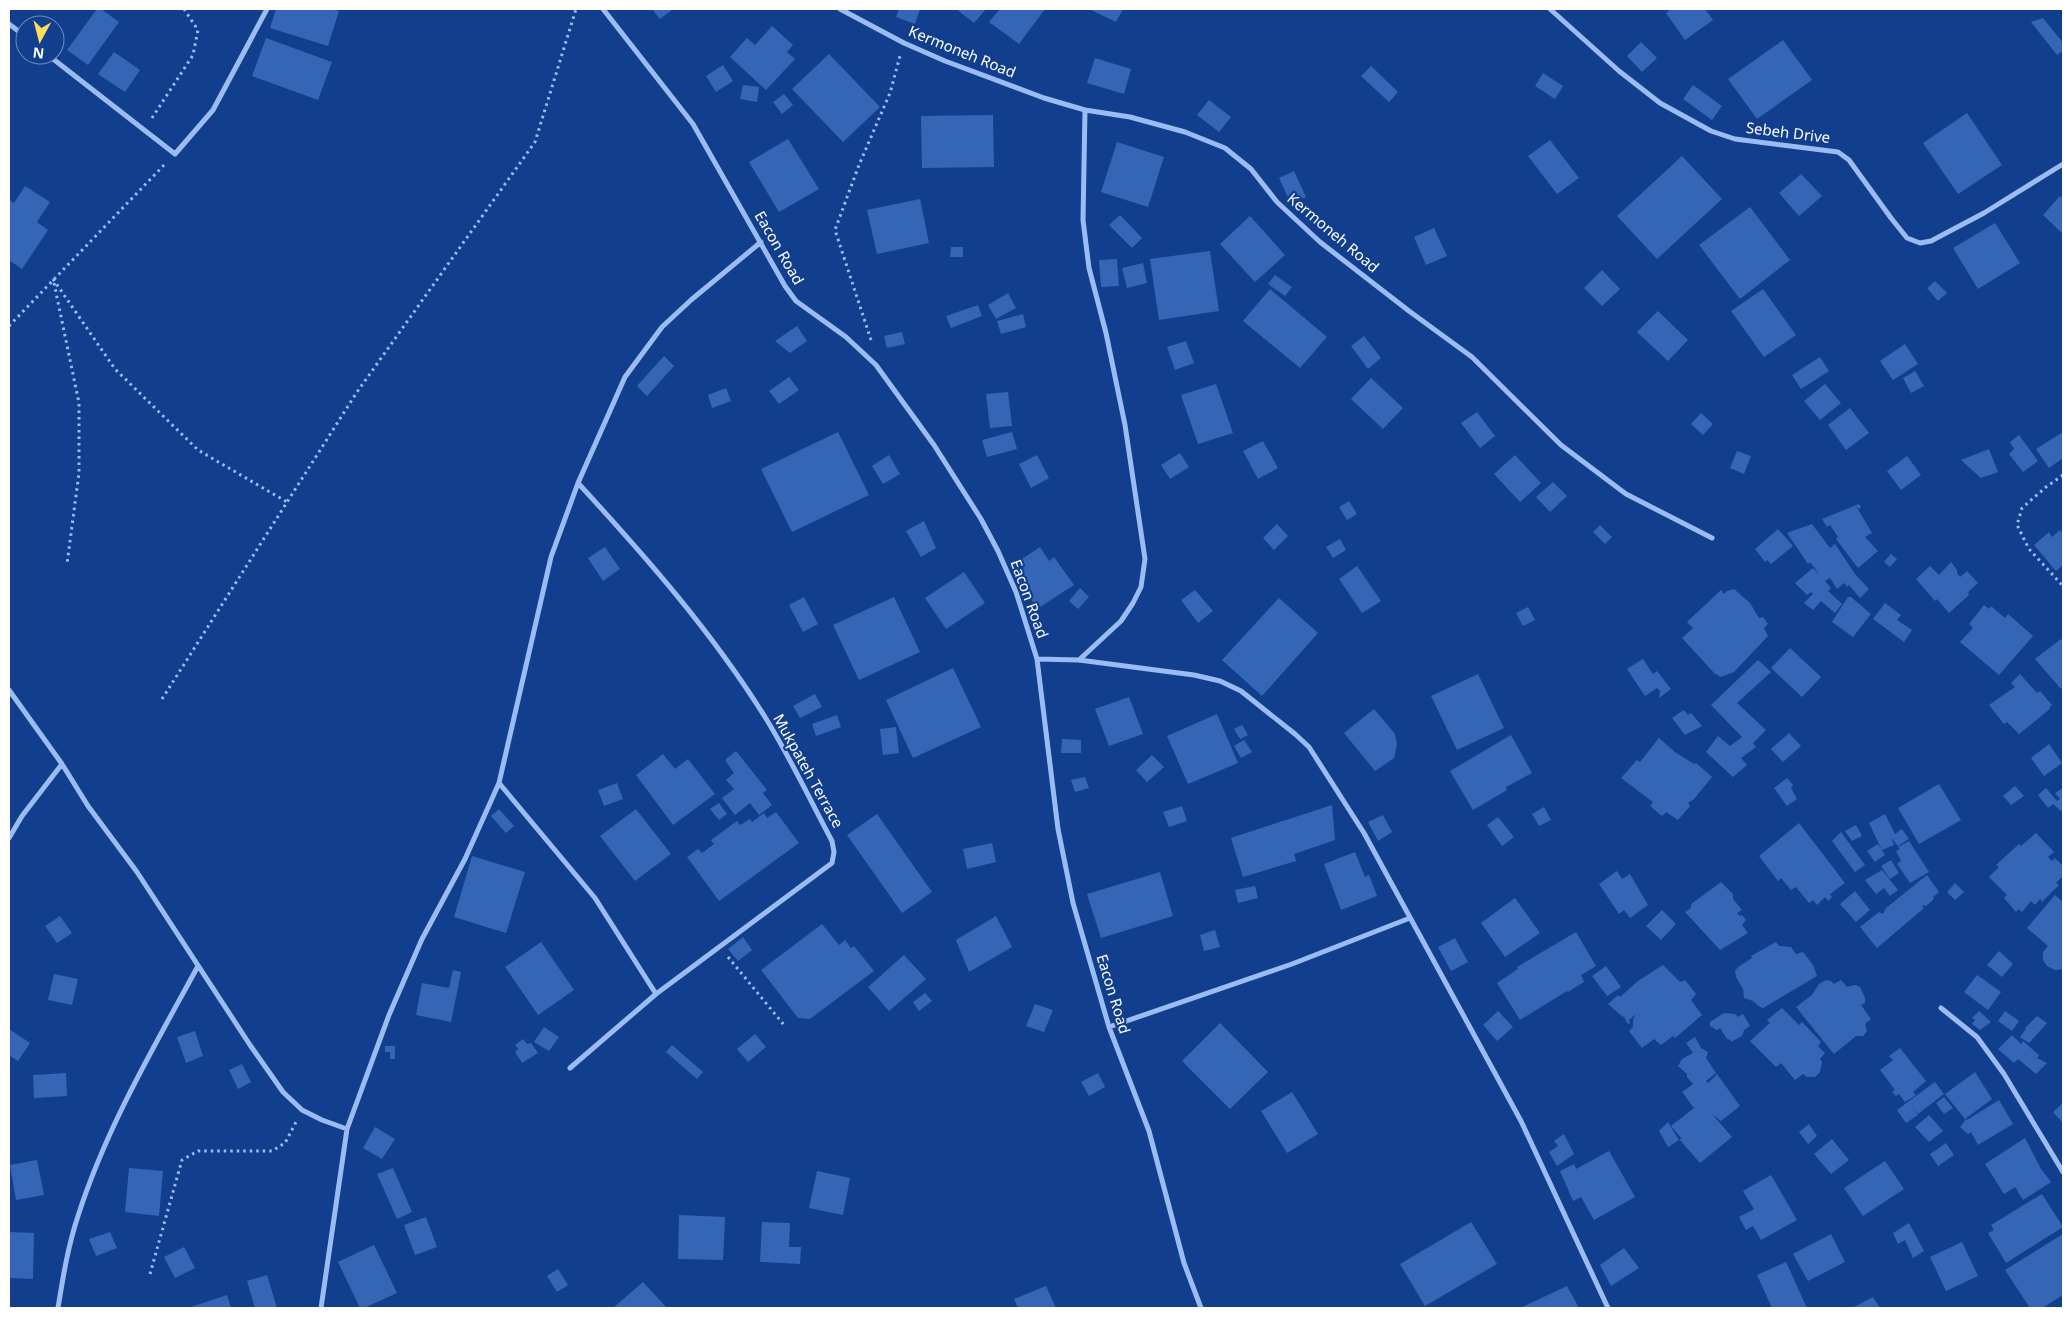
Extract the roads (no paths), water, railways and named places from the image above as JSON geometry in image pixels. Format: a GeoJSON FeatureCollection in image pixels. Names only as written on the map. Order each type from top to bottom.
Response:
{"type":"FeatureCollection","features":[{"type":"Feature","properties":{"kind":"street"},"geometry":{"type":"LineString","coordinates":[[61,65],[175,154],[213,110],[267,9]]}},
{"type":"Feature","properties":{"kind":"street","name":"Eacon Road"},"geometry":{"type":"LineString","coordinates":[[603,9],[693,124],[785,286],[796,301],[846,337],[876,365],[934,445],[994,543],[1016,592],[1037,659],[1058,829],[1073,903],[1109,1026],[1148,1131],[1184,1263],[1201,1308]]}},
{"type":"Feature","properties":{"kind":"street","name":"Kermoneh Road"},"geometry":{"type":"LineString","coordinates":[[840,9],[904,43],[945,61],[1044,98],[1084,110],[1130,118],[1185,132],[1225,148],[1251,169],[1277,202],[1320,242],[1472,357],[1561,445],[1626,494],[1712,538]]}},
{"type":"Feature","properties":{"kind":"street","name":"Sebeh Drive"},"geometry":{"type":"LineString","coordinates":[[1550,9],[1619,71],[1660,103],[1711,131],[1735,140],[1838,152],[1849,160],[1907,238],[1920,243],[1931,241],[1984,213],[2063,164]]}},
{"type":"Feature","properties":{"kind":"street"},"geometry":{"type":"LineString","coordinates":[[1079,660],[1121,621],[1133,603],[1141,587],[1145,559],[1125,425],[1106,333],[1088,268],[1083,220],[1084,110]]}},
{"type":"Feature","properties":{"kind":"street"},"geometry":{"type":"LineString","coordinates":[[321,1308],[347,1129],[389,1015],[418,947],[465,859],[500,783],[551,557],[578,483],[625,377],[662,327],[691,300],[761,242]]}},
{"type":"Feature","properties":{"kind":"street","name":"Mukpateh Terrace"},"geometry":{"type":"LineString","coordinates":[[570,1068],[656,994],[832,863],[834,852],[832,841],[766,718],[709,636],[648,559],[578,483]]}},
{"type":"Feature","properties":{"kind":"street"},"geometry":{"type":"LineString","coordinates":[[1037,659],[1079,660],[1194,675],[1220,681],[1241,691],[1288,728],[1308,747],[1364,833],[1521,1121],[1608,1308]]}},
{"type":"Feature","properties":{"kind":"street"},"geometry":{"type":"LineString","coordinates":[[9,690],[62,764],[88,806],[137,872],[250,1045],[283,1092],[302,1110],[347,1129]]}},
{"type":"Feature","properties":{"kind":"street"},"geometry":{"type":"LineString","coordinates":[[9,838],[22,816],[62,764]]}},
{"type":"Feature","properties":{"kind":"street"},"geometry":{"type":"LineString","coordinates":[[500,783],[595,898],[656,994]]}},
{"type":"Feature","properties":{"kind":"street"},"geometry":{"type":"LineString","coordinates":[[1109,1026],[1292,964],[1410,918]]}},
{"type":"Feature","properties":{"kind":"street"},"geometry":{"type":"LineString","coordinates":[[58,1308],[62,1278],[78,1216],[111,1131],[198,966]]}},
{"type":"Feature","properties":{"kind":"street"},"geometry":{"type":"LineString","coordinates":[[1941,1008],[1977,1038],[1988,1052],[2004,1074],[2063,1172]]}}]}
